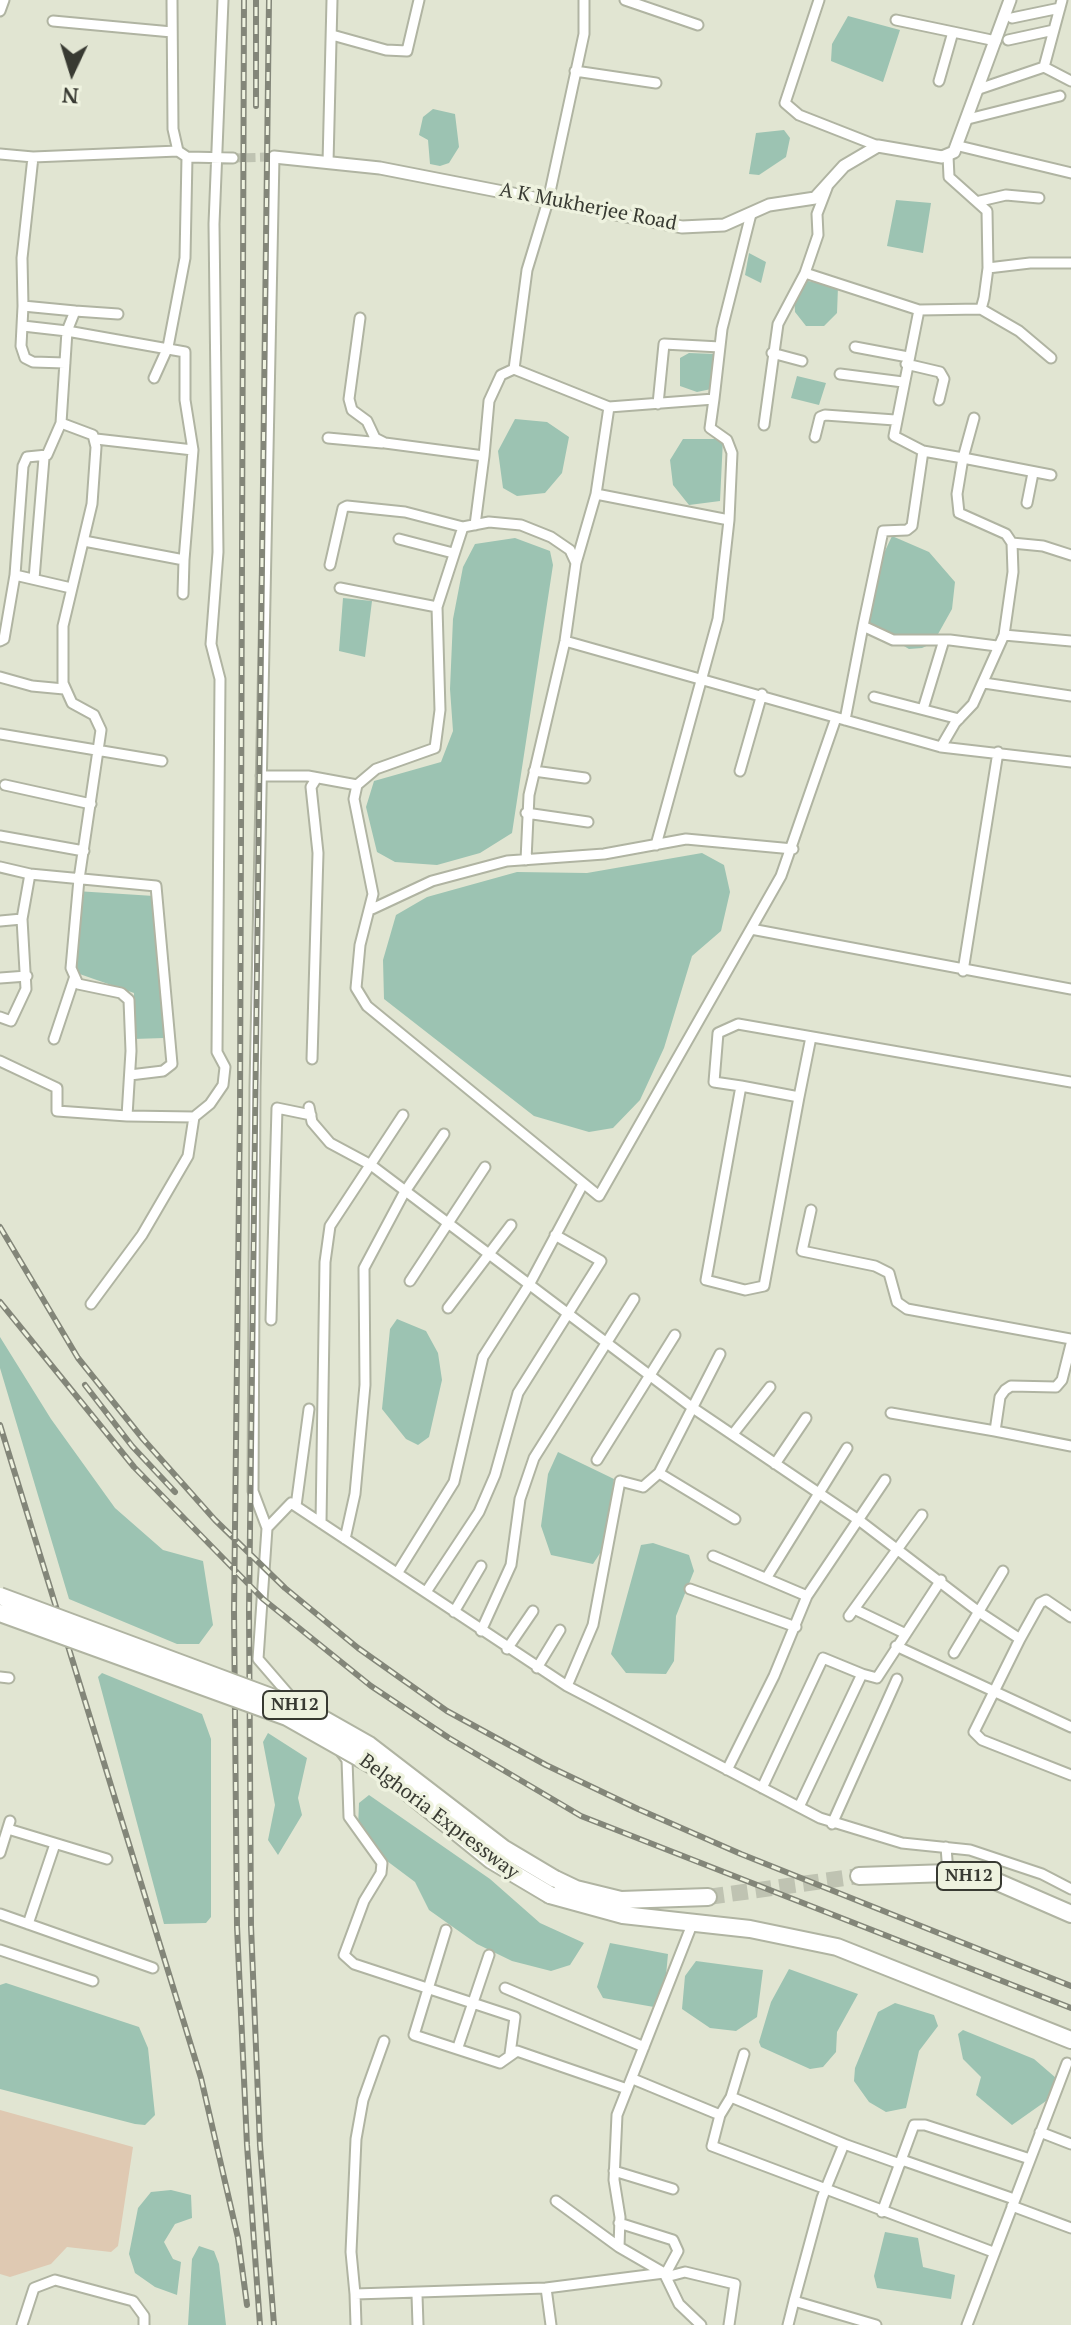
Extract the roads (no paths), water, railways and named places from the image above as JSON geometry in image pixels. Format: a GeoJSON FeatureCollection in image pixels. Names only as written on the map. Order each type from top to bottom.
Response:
{"type":"FeatureCollection","features":[{"type":"Feature","properties":{"kind":"highway","name":"Belghoria Expressway"},"geometry":{"type":"LineString","coordinates":[[0,1596],[309,1711],[369,1745],[553,1887],[621,1900],[708,1897]]}},
{"type":"Feature","properties":{"kind":"highway","name":"Belghoria Expressway"},"geometry":{"type":"LineString","coordinates":[[0,1613],[287,1717],[379,1769],[491,1860],[623,1915],[750,1929],[837,1947],[1071,2040]]}},
{"type":"Feature","properties":{"kind":"highway","name":"NH12"},"geometry":{"type":"LineString","coordinates":[[859,1876],[948,1873],[993,1880],[1071,1914]]}},
{"type":"Feature","properties":{"kind":"street"},"geometry":{"type":"LineString","coordinates":[[0,11],[4,0]]}},
{"type":"Feature","properties":{"kind":"street"},"geometry":{"type":"LineString","coordinates":[[172,0],[173,129],[178,151]]}},
{"type":"Feature","properties":{"kind":"street"},"geometry":{"type":"LineString","coordinates":[[0,1061],[57,1088],[57,1111],[194,1117],[210,1104],[223,1085],[225,1067],[217,1052],[220,679],[211,644],[219,477],[214,224],[223,0]]}},
{"type":"Feature","properties":{"kind":"street"},"geometry":{"type":"LineString","coordinates":[[328,163],[332,0]]}},
{"type":"Feature","properties":{"kind":"street"},"geometry":{"type":"LineString","coordinates":[[332,35],[386,50],[407,51],[419,0]]}},
{"type":"Feature","properties":{"kind":"street"},"geometry":{"type":"LineString","coordinates":[[514,369],[527,270],[548,201],[584,34],[582,0]]}},
{"type":"Feature","properties":{"kind":"street"},"geometry":{"type":"LineString","coordinates":[[625,0],[698,25]]}},
{"type":"Feature","properties":{"kind":"street"},"geometry":{"type":"LineString","coordinates":[[819,0],[785,103],[799,115],[878,146],[948,156]]}},
{"type":"Feature","properties":{"kind":"street"},"geometry":{"type":"LineString","coordinates":[[948,156],[959,146],[979,89],[1002,41],[1010,0]]}},
{"type":"Feature","properties":{"kind":"street"},"geometry":{"type":"LineString","coordinates":[[1012,18],[1061,4]]}},
{"type":"Feature","properties":{"kind":"street"},"geometry":{"type":"LineString","coordinates":[[1044,67],[1061,4]]}},
{"type":"Feature","properties":{"kind":"street"},"geometry":{"type":"LineString","coordinates":[[896,20],[1002,41],[1054,30]]}},
{"type":"Feature","properties":{"kind":"street"},"geometry":{"type":"LineString","coordinates":[[53,21],[172,32]]}},
{"type":"Feature","properties":{"kind":"street"},"geometry":{"type":"LineString","coordinates":[[939,81],[953,32]]}},
{"type":"Feature","properties":{"kind":"street"},"geometry":{"type":"LineString","coordinates":[[979,89],[1044,67],[1071,81]]}},
{"type":"Feature","properties":{"kind":"street"},"geometry":{"type":"LineString","coordinates":[[575,71],[656,83]]}},
{"type":"Feature","properties":{"kind":"street"},"geometry":{"type":"LineString","coordinates":[[968,119],[1060,96]]}},
{"type":"Feature","properties":{"kind":"street","name":"A K Mukherjee Road"},"geometry":{"type":"LineString","coordinates":[[274,157],[424,176],[695,228],[724,225],[769,205],[808,201],[844,166],[878,146]]}},
{"type":"Feature","properties":{"kind":"street"},"geometry":{"type":"LineString","coordinates":[[959,146],[1071,173]]}},
{"type":"Feature","properties":{"kind":"street"},"geometry":{"type":"LineString","coordinates":[[0,154],[33,157],[178,151],[187,157],[233,158]]}},
{"type":"Feature","properties":{"kind":"street"},"geometry":{"type":"LineString","coordinates":[[948,156],[949,177],[980,201],[987,211],[988,268],[981,309]]}},
{"type":"Feature","properties":{"kind":"street"},"geometry":{"type":"LineString","coordinates":[[33,157],[22,258],[25,358],[33,362],[65,363]]}},
{"type":"Feature","properties":{"kind":"street"},"geometry":{"type":"LineString","coordinates":[[154,378],[168,347],[187,240],[187,157]]}},
{"type":"Feature","properties":{"kind":"street"},"geometry":{"type":"LineString","coordinates":[[274,157],[255,1114],[253,1491],[267,1528],[258,1659],[347,1760],[349,1817],[382,1863],[381,1873],[364,1901],[344,1955],[354,1964],[515,2017],[510,2054]]}},
{"type":"Feature","properties":{"kind":"street"},"geometry":{"type":"LineString","coordinates":[[764,425],[772,353],[781,316],[805,273],[818,235],[817,214],[828,184]]}},
{"type":"Feature","properties":{"kind":"street"},"geometry":{"type":"LineString","coordinates":[[980,201],[1006,195],[1039,198]]}},
{"type":"Feature","properties":{"kind":"street"},"geometry":{"type":"LineString","coordinates":[[656,845],[724,589],[732,453],[727,440],[710,428],[720,347],[751,214]]}},
{"type":"Feature","properties":{"kind":"street"},"geometry":{"type":"LineString","coordinates":[[988,268],[1030,263],[1071,263]]}},
{"type":"Feature","properties":{"kind":"street"},"geometry":{"type":"LineString","coordinates":[[805,273],[919,310],[981,309],[1019,331],[1051,358]]}},
{"type":"Feature","properties":{"kind":"street"},"geometry":{"type":"LineString","coordinates":[[23,306],[118,314]]}},
{"type":"Feature","properties":{"kind":"street"},"geometry":{"type":"LineString","coordinates":[[919,310],[894,436],[923,451],[1051,475]]}},
{"type":"Feature","properties":{"kind":"street"},"geometry":{"type":"LineString","coordinates":[[34,579],[44,458],[61,423],[67,331],[75,311]]}},
{"type":"Feature","properties":{"kind":"street"},"geometry":{"type":"LineString","coordinates":[[360,318],[350,405],[367,421],[375,438],[385,443]]}},
{"type":"Feature","properties":{"kind":"street"},"geometry":{"type":"LineString","coordinates":[[23,326],[185,352],[185,400],[193,450],[183,594]]}},
{"type":"Feature","properties":{"kind":"street"},"geometry":{"type":"LineString","coordinates":[[658,404],[664,344],[720,347]]}},
{"type":"Feature","properties":{"kind":"street"},"geometry":{"type":"LineString","coordinates":[[855,347],[940,372],[944,379],[939,400]]}},
{"type":"Feature","properties":{"kind":"street"},"geometry":{"type":"LineString","coordinates":[[772,353],[802,361]]}},
{"type":"Feature","properties":{"kind":"street"},"geometry":{"type":"LineString","coordinates":[[475,525],[489,401],[501,375],[514,369],[609,407],[714,399]]}},
{"type":"Feature","properties":{"kind":"street"},"geometry":{"type":"LineString","coordinates":[[840,374],[903,382]]}},
{"type":"Feature","properties":{"kind":"street"},"geometry":{"type":"LineString","coordinates":[[526,860],[526,813],[565,641],[576,563],[596,494],[609,407]]}},
{"type":"Feature","properties":{"kind":"street"},"geometry":{"type":"LineString","coordinates":[[815,437],[820,417],[825,415],[895,420]]}},
{"type":"Feature","properties":{"kind":"street"},"geometry":{"type":"LineString","coordinates":[[941,747],[973,704],[1004,635],[1013,572],[1012,543],[1006,534],[959,513],[957,494],[974,418]]}},
{"type":"Feature","properties":{"kind":"street"},"geometry":{"type":"LineString","coordinates":[[61,423],[96,439],[193,450]]}},
{"type":"Feature","properties":{"kind":"street"},"geometry":{"type":"LineString","coordinates":[[328,438],[484,456]]}},
{"type":"Feature","properties":{"kind":"street"},"geometry":{"type":"LineString","coordinates":[[54,1039],[74,979],[70,958],[79,879],[100,751],[98,722],[72,703],[64,689],[63,626],[84,541],[96,469],[96,439]]}},
{"type":"Feature","properties":{"kind":"street"},"geometry":{"type":"LineString","coordinates":[[463,527],[437,607],[440,710],[435,748],[376,769],[357,785],[354,799],[373,894],[372,909],[356,966],[356,988],[367,1006],[581,1187],[599,1196],[793,849],[840,719],[883,531],[907,530],[912,526],[923,451]]}},
{"type":"Feature","properties":{"kind":"street"},"geometry":{"type":"LineString","coordinates":[[0,641],[4,639],[15,575],[23,466],[27,457],[44,458]]}},
{"type":"Feature","properties":{"kind":"street"},"geometry":{"type":"LineString","coordinates":[[1027,503],[1033,473]]}},
{"type":"Feature","properties":{"kind":"street"},"geometry":{"type":"LineString","coordinates":[[596,494],[729,520]]}},
{"type":"Feature","properties":{"kind":"street"},"geometry":{"type":"LineString","coordinates":[[330,565],[343,508],[347,506],[405,512],[463,527],[521,525],[551,537],[570,550],[576,563]]}},
{"type":"Feature","properties":{"kind":"street"},"geometry":{"type":"LineString","coordinates":[[399,539],[453,553]]}},
{"type":"Feature","properties":{"kind":"street"},"geometry":{"type":"LineString","coordinates":[[84,541],[184,560]]}},
{"type":"Feature","properties":{"kind":"street"},"geometry":{"type":"LineString","coordinates":[[1012,543],[1043,546],[1071,555]]}},
{"type":"Feature","properties":{"kind":"street"},"geometry":{"type":"LineString","coordinates":[[15,575],[71,588]]}},
{"type":"Feature","properties":{"kind":"street"},"geometry":{"type":"LineString","coordinates":[[340,588],[437,607]]}},
{"type":"Feature","properties":{"kind":"street"},"geometry":{"type":"LineString","coordinates":[[863,626],[893,640],[944,640],[997,646]]}},
{"type":"Feature","properties":{"kind":"street"},"geometry":{"type":"LineString","coordinates":[[1004,635],[1071,641]]}},
{"type":"Feature","properties":{"kind":"street"},"geometry":{"type":"LineString","coordinates":[[923,709],[944,640]]}},
{"type":"Feature","properties":{"kind":"street"},"geometry":{"type":"LineString","coordinates":[[565,641],[762,694],[941,747],[1071,762]]}},
{"type":"Feature","properties":{"kind":"street"},"geometry":{"type":"LineString","coordinates":[[0,677],[32,686],[64,689]]}},
{"type":"Feature","properties":{"kind":"street"},"geometry":{"type":"LineString","coordinates":[[984,683],[1071,696]]}},
{"type":"Feature","properties":{"kind":"street"},"geometry":{"type":"LineString","coordinates":[[740,771],[762,694]]}},
{"type":"Feature","properties":{"kind":"street"},"geometry":{"type":"LineString","coordinates":[[874,697],[959,719]]}},
{"type":"Feature","properties":{"kind":"street"},"geometry":{"type":"LineString","coordinates":[[0,734],[162,761]]}},
{"type":"Feature","properties":{"kind":"street"},"geometry":{"type":"LineString","coordinates":[[963,971],[998,752]]}},
{"type":"Feature","properties":{"kind":"street"},"geometry":{"type":"LineString","coordinates":[[534,771],[585,778]]}},
{"type":"Feature","properties":{"kind":"street"},"geometry":{"type":"LineString","coordinates":[[261,776],[308,776],[357,785]]}},
{"type":"Feature","properties":{"kind":"street"},"geometry":{"type":"LineString","coordinates":[[312,1059],[318,853],[311,787],[316,779]]}},
{"type":"Feature","properties":{"kind":"street"},"geometry":{"type":"LineString","coordinates":[[5,785],[91,804]]}},
{"type":"Feature","properties":{"kind":"street"},"geometry":{"type":"LineString","coordinates":[[526,813],[588,822]]}},
{"type":"Feature","properties":{"kind":"street"},"geometry":{"type":"LineString","coordinates":[[0,836],[84,851]]}},
{"type":"Feature","properties":{"kind":"street"},"geometry":{"type":"LineString","coordinates":[[372,909],[432,881],[507,861],[604,854],[686,839],[793,849]]}},
{"type":"Feature","properties":{"kind":"street"},"geometry":{"type":"LineString","coordinates":[[0,867],[30,874],[156,886],[172,1064],[163,1071],[130,1075]]}},
{"type":"Feature","properties":{"kind":"street"},"geometry":{"type":"LineString","coordinates":[[0,1017],[11,1021],[26,989],[22,919],[30,874]]}},
{"type":"Feature","properties":{"kind":"street"},"geometry":{"type":"LineString","coordinates":[[0,921],[22,919]]}},
{"type":"Feature","properties":{"kind":"street"},"geometry":{"type":"LineString","coordinates":[[751,929],[1071,989]]}},
{"type":"Feature","properties":{"kind":"street"},"geometry":{"type":"LineString","coordinates":[[0,978],[27,976]]}},
{"type":"Feature","properties":{"kind":"street"},"geometry":{"type":"LineString","coordinates":[[74,979],[87,987],[121,993],[129,1000],[127,1116]]}},
{"type":"Feature","properties":{"kind":"street"},"geometry":{"type":"LineString","coordinates":[[799,1097],[714,1082],[718,1033],[738,1024],[1071,1082]]}},
{"type":"Feature","properties":{"kind":"street"},"geometry":{"type":"LineString","coordinates":[[741,1086],[706,1280],[714,1285],[745,1290],[764,1286],[811,1037]]}},
{"type":"Feature","properties":{"kind":"street"},"geometry":{"type":"LineString","coordinates":[[271,1320],[277,1108],[310,1111],[312,1122],[330,1143],[371,1165],[404,1193],[571,1314],[693,1408],[860,1521],[979,1612],[1020,1639]]}},
{"type":"Feature","properties":{"kind":"street"},"geometry":{"type":"LineString","coordinates":[[255,1114],[277,1117]]}},
{"type":"Feature","properties":{"kind":"street"},"geometry":{"type":"LineString","coordinates":[[321,1523],[326,1247],[333,1219],[403,1115]]}},
{"type":"Feature","properties":{"kind":"street"},"geometry":{"type":"LineString","coordinates":[[91,1304],[142,1235],[188,1156],[194,1117]]}},
{"type":"Feature","properties":{"kind":"street"},"geometry":{"type":"LineString","coordinates":[[345,1539],[355,1494],[365,1385],[364,1268],[404,1193],[444,1134]]}},
{"type":"Feature","properties":{"kind":"street"},"geometry":{"type":"LineString","coordinates":[[410,1281],[485,1167]]}},
{"type":"Feature","properties":{"kind":"street"},"geometry":{"type":"LineString","coordinates":[[398,1572],[454,1482],[483,1357],[529,1285],[581,1187]]}},
{"type":"Feature","properties":{"kind":"street"},"geometry":{"type":"LineString","coordinates":[[811,1210],[802,1251],[875,1266],[889,1273],[897,1302],[907,1309],[1071,1342],[1062,1380],[1056,1387],[1011,1386],[1005,1390],[1000,1397],[995,1431]]}},
{"type":"Feature","properties":{"kind":"street"},"geometry":{"type":"LineString","coordinates":[[448,1308],[511,1225]]}},
{"type":"Feature","properties":{"kind":"street"},"geometry":{"type":"LineString","coordinates":[[426,1592],[485,1498],[518,1393],[571,1314],[601,1261],[555,1235]]}},
{"type":"Feature","properties":{"kind":"street"},"geometry":{"type":"LineString","coordinates":[[481,1631],[511,1565],[520,1499],[534,1458],[608,1345],[634,1299]]}},
{"type":"Feature","properties":{"kind":"street"},"geometry":{"type":"LineString","coordinates":[[597,1460],[675,1335]]}},
{"type":"Feature","properties":{"kind":"street"},"geometry":{"type":"LineString","coordinates":[[567,1686],[593,1625],[620,1481],[643,1487],[659,1473],[720,1354]]}},
{"type":"Feature","properties":{"kind":"street"},"geometry":{"type":"LineString","coordinates":[[733,1434],[770,1387]]}},
{"type":"Feature","properties":{"kind":"street"},"geometry":{"type":"LineString","coordinates":[[296,1506],[309,1409]]}},
{"type":"Feature","properties":{"kind":"street"},"geometry":{"type":"LineString","coordinates":[[891,1413],[1071,1446]]}},
{"type":"Feature","properties":{"kind":"street"},"geometry":{"type":"LineString","coordinates":[[775,1464],[806,1418]]}},
{"type":"Feature","properties":{"kind":"street"},"geometry":{"type":"LineString","coordinates":[[767,1577],[847,1448]]}},
{"type":"Feature","properties":{"kind":"street"},"geometry":{"type":"LineString","coordinates":[[659,1473],[735,1519]]}},
{"type":"Feature","properties":{"kind":"street"},"geometry":{"type":"LineString","coordinates":[[727,1770],[796,1627],[807,1596],[885,1480]]}},
{"type":"Feature","properties":{"kind":"street"},"geometry":{"type":"LineString","coordinates":[[267,1528],[291,1503],[567,1686],[832,1824],[902,1843],[970,1850],[1014,1864],[1071,1889]]}},
{"type":"Feature","properties":{"kind":"street"},"geometry":{"type":"LineString","coordinates":[[904,1633],[852,1613],[922,1515]]}},
{"type":"Feature","properties":{"kind":"street"},"geometry":{"type":"LineString","coordinates":[[713,1556],[807,1596]]}},
{"type":"Feature","properties":{"kind":"street"},"geometry":{"type":"LineString","coordinates":[[454,1612],[481,1566]]}},
{"type":"Feature","properties":{"kind":"street"},"geometry":{"type":"LineString","coordinates":[[954,1653],[1003,1571]]}},
{"type":"Feature","properties":{"kind":"street"},"geometry":{"type":"LineString","coordinates":[[762,1788],[823,1658],[877,1678],[941,1580]]}},
{"type":"Feature","properties":{"kind":"street"},"geometry":{"type":"LineString","coordinates":[[690,1589],[796,1627]]}},
{"type":"Feature","properties":{"kind":"street"},"geometry":{"type":"LineString","coordinates":[[1071,1617],[1046,1600],[1040,1603],[974,1732],[982,1740],[1071,1775]]}},
{"type":"Feature","properties":{"kind":"street"},"geometry":{"type":"LineString","coordinates":[[507,1649],[533,1611]]}},
{"type":"Feature","properties":{"kind":"street"},"geometry":{"type":"LineString","coordinates":[[537,1668],[560,1630]]}},
{"type":"Feature","properties":{"kind":"street"},"geometry":{"type":"LineString","coordinates":[[896,1646],[1071,1727]]}},
{"type":"Feature","properties":{"kind":"street"},"geometry":{"type":"LineString","coordinates":[[799,1807],[862,1674]]}},
{"type":"Feature","properties":{"kind":"street"},"geometry":{"type":"LineString","coordinates":[[832,1824],[897,1679]]}},
{"type":"Feature","properties":{"kind":"street"},"geometry":{"type":"LineString","coordinates":[[0,1853],[9,1825],[55,1844],[107,1859]]}},
{"type":"Feature","properties":{"kind":"street"},"geometry":{"type":"LineString","coordinates":[[28,1924],[55,1844]]}},
{"type":"Feature","properties":{"kind":"street"},"geometry":{"type":"LineString","coordinates":[[946,1847],[948,1873]]}},
{"type":"Feature","properties":{"kind":"street"},"geometry":{"type":"LineString","coordinates":[[0,1914],[153,1968]]}},
{"type":"Feature","properties":{"kind":"street"},"geometry":{"type":"LineString","coordinates":[[619,2247],[614,2171],[617,2115],[693,1922]]}},
{"type":"Feature","properties":{"kind":"street"},"geometry":{"type":"LineString","coordinates":[[446,1930],[426,1987],[414,2035],[500,2063],[517,2051],[627,2089]]}},
{"type":"Feature","properties":{"kind":"street"},"geometry":{"type":"LineString","coordinates":[[0,1950],[93,1981]]}},
{"type":"Feature","properties":{"kind":"street"},"geometry":{"type":"LineString","coordinates":[[458,2047],[489,1955]]}},
{"type":"Feature","properties":{"kind":"street"},"geometry":{"type":"LineString","coordinates":[[505,1988],[644,2047]]}},
{"type":"Feature","properties":{"kind":"street"},"geometry":{"type":"LineString","coordinates":[[356,2325],[351,2252],[356,2139],[363,2100],[384,2041]]}},
{"type":"Feature","properties":{"kind":"street"},"geometry":{"type":"LineString","coordinates":[[744,2054],[731,2097],[720,2115],[712,2146],[993,2252]]}},
{"type":"Feature","properties":{"kind":"street"},"geometry":{"type":"LineString","coordinates":[[967,2325],[1067,2063]]}},
{"type":"Feature","properties":{"kind":"street"},"geometry":{"type":"LineString","coordinates":[[633,2079],[720,2115]]}},
{"type":"Feature","properties":{"kind":"street"},"geometry":{"type":"LineString","coordinates":[[731,2097],[844,2144],[1013,2203],[1071,2228]]}},
{"type":"Feature","properties":{"kind":"street"},"geometry":{"type":"LineString","coordinates":[[882,2212],[912,2129],[918,2124],[1030,2159]]}},
{"type":"Feature","properties":{"kind":"street"},"geometry":{"type":"LineString","coordinates":[[1040,2132],[1071,2144]]}},
{"type":"Feature","properties":{"kind":"street"},"geometry":{"type":"LineString","coordinates":[[788,2325],[826,2188],[844,2144]]}},
{"type":"Feature","properties":{"kind":"street"},"geometry":{"type":"LineString","coordinates":[[614,2171],[673,2189]]}},
{"type":"Feature","properties":{"kind":"street"},"geometry":{"type":"LineString","coordinates":[[556,2201],[619,2247],[665,2275],[679,2304],[701,2325]]}},
{"type":"Feature","properties":{"kind":"street"},"geometry":{"type":"LineString","coordinates":[[619,2223],[673,2240],[678,2245],[665,2275]]}},
{"type":"Feature","properties":{"kind":"street"},"geometry":{"type":"LineString","coordinates":[[355,2294],[417,2295],[546,2288],[685,2272],[735,2284],[729,2325]]}},
{"type":"Feature","properties":{"kind":"street"},"geometry":{"type":"LineString","coordinates":[[22,2325],[34,2288],[55,2280],[133,2301],[144,2316],[144,2325]]}},
{"type":"Feature","properties":{"kind":"street"},"geometry":{"type":"LineString","coordinates":[[546,2288],[551,2325]]}},
{"type":"Feature","properties":{"kind":"street"},"geometry":{"type":"LineString","coordinates":[[417,2295],[418,2325]]}},
{"type":"Feature","properties":{"kind":"street"},"geometry":{"type":"LineString","coordinates":[[794,2301],[876,2325]]}},
{"type":"Feature","properties":{"kind":"tunnel"},"geometry":{"type":"LineString","coordinates":[[233,158],[274,157]]}},
{"type":"Feature","properties":{"kind":"tunnel"},"geometry":{"type":"LineString","coordinates":[[708,1897],[859,1876]]}},
{"type":"Feature","properties":{"kind":"railway"},"geometry":{"type":"LineString","coordinates":[[244,0],[240,1109],[234,1610],[237,1926],[247,2145],[260,2325]]}},
{"type":"Feature","properties":{"kind":"railway"},"geometry":{"type":"LineString","coordinates":[[256,0],[256,106]]}},
{"type":"Feature","properties":{"kind":"railway"},"geometry":{"type":"LineString","coordinates":[[269,0],[249,1609],[251,1926],[260,2145],[274,2325]]}},
{"type":"Feature","properties":{"kind":"railway"},"geometry":{"type":"LineString","coordinates":[[0,1227],[78,1358],[143,1439],[215,1520],[285,1588],[358,1648],[447,1711],[546,1765],[638,1809],[741,1854],[1071,1986]]}},
{"type":"Feature","properties":{"kind":"railway"},"geometry":{"type":"LineString","coordinates":[[0,1302],[134,1467],[263,1599],[371,1686],[449,1738],[581,1816],[1071,2008]]}},
{"type":"Feature","properties":{"kind":"railway"},"geometry":{"type":"LineString","coordinates":[[85,1385],[132,1446],[175,1492]]}},
{"type":"Feature","properties":{"kind":"railway"},"geometry":{"type":"LineString","coordinates":[[0,1425],[201,2078],[238,2238],[247,2305]]}}]}
